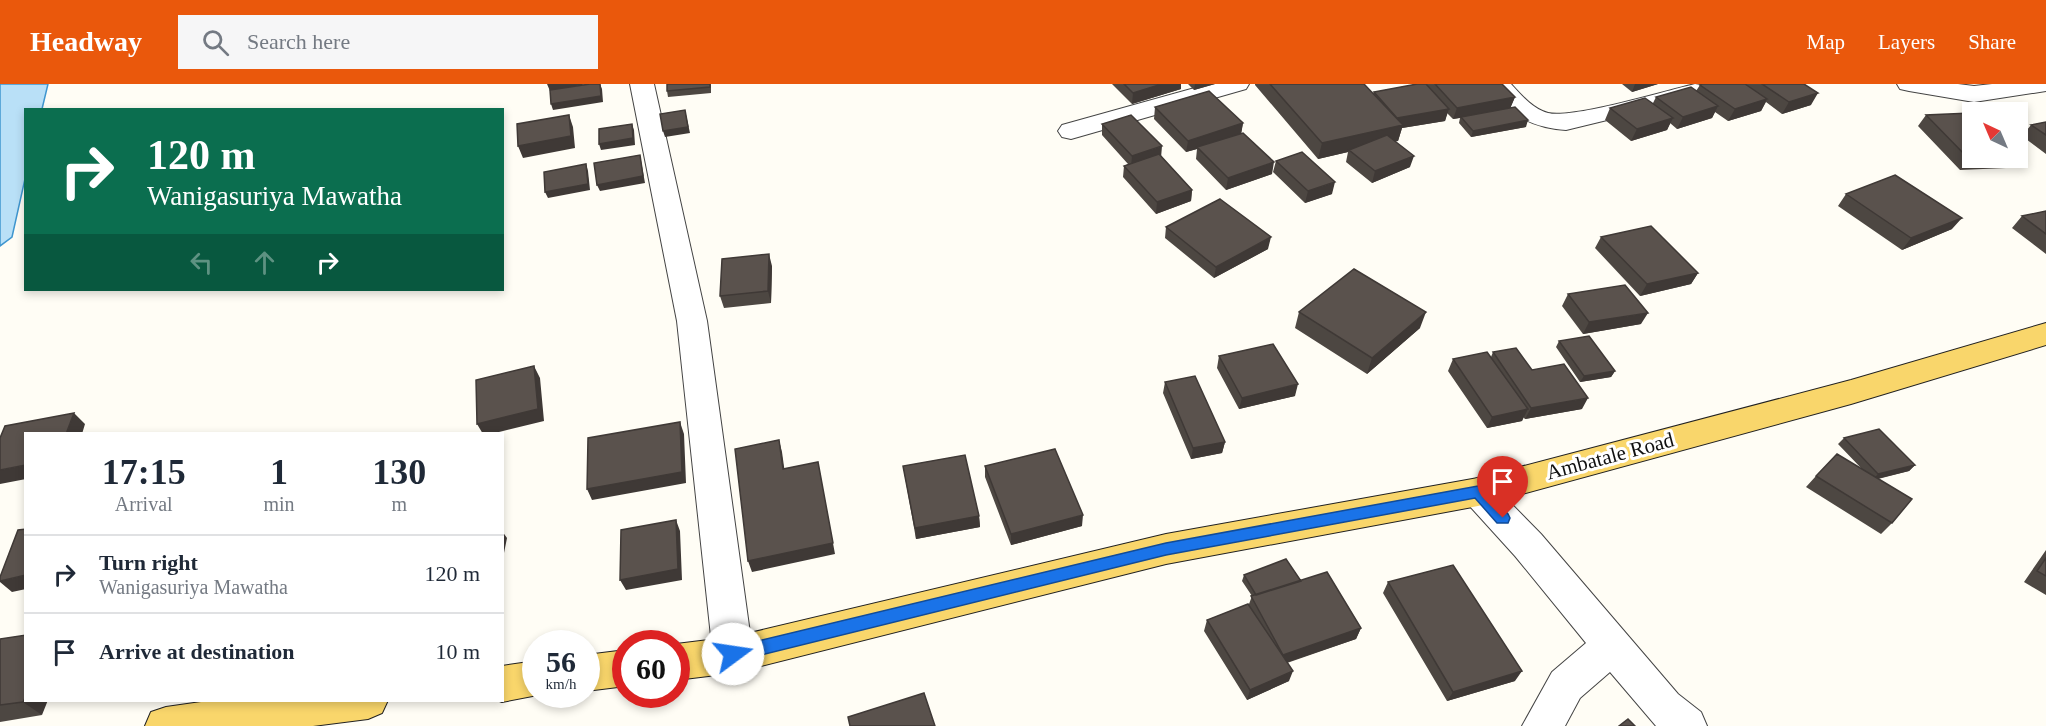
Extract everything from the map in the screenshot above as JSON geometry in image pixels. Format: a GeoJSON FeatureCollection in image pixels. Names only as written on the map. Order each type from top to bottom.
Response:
{"type":"FeatureCollection","features":[{"type":"Feature","properties":{"kind":"main road","name":"Ambatale Road"},"geometry":{"type":"LineString","coordinates":[[690,660],[733,654],[1166,549],[1478,492],[1851,393],[2046,334]]}},
{"type":"Feature","properties":{"kind":"main road"},"geometry":{"type":"LineString","coordinates":[[504,684],[522,682]]}},
{"type":"Feature","properties":{"kind":"main road"},"geometry":{"type":"LineString","coordinates":[[166,726],[352,702]]}},
{"type":"Feature","properties":{"kind":"street"},"geometry":{"type":"LineString","coordinates":[[642,84],[692,321],[733,654]]}},
{"type":"Feature","properties":{"kind":"street"},"geometry":{"type":"LineString","coordinates":[[1071,130],[1237,84]]}},
{"type":"Feature","properties":{"kind":"street"},"geometry":{"type":"LineString","coordinates":[[1497,84],[1528,114],[1544,122],[1566,122],[1701,90]]}},
{"type":"Feature","properties":{"kind":"street"},"geometry":{"type":"LineString","coordinates":[[1910,84],[1974,94],[2046,84]]}},
{"type":"Feature","properties":{"kind":"street"},"geometry":{"type":"LineString","coordinates":[[1478,492],[1528,545],[1664,707],[1686,726]]}},
{"type":"Feature","properties":{"kind":"street"},"geometry":{"type":"LineString","coordinates":[[1543,726],[1566,685],[1611,646]]}},
{"type":"Feature","properties":{"kind":"water"},"geometry":{"type":"Polygon","coordinates":[[[0,84],[48,84],[42,108],[24,108],[24,183],[12,237],[0,246],[0,84]]]}},
{"type":"Feature","properties":{"kind":"building"},"geometry":{"type":"Polygon","coordinates":[[[600,84],[601,96],[551,104],[550,90],[600,84]]]}},
{"type":"Feature","properties":{"kind":"building"},"geometry":{"type":"Polygon","coordinates":[[[667,84],[710,84],[710,87],[667,91],[667,84]]]}},
{"type":"Feature","properties":{"kind":"building"},"geometry":{"type":"Polygon","coordinates":[[[1124,84],[1162,84],[1133,93],[1124,84]]]}},
{"type":"Feature","properties":{"kind":"building"},"geometry":{"type":"Polygon","coordinates":[[[1270,84],[1364,84],[1403,125],[1322,143],[1270,84]]]}},
{"type":"Feature","properties":{"kind":"building"},"geometry":{"type":"Polygon","coordinates":[[[1426,84],[1449,109],[1397,118],[1374,92],[1426,84]]]}},
{"type":"Feature","properties":{"kind":"building"},"geometry":{"type":"Polygon","coordinates":[[[1435,84],[1502,84],[1515,97],[1457,108],[1435,84]]]}},
{"type":"Feature","properties":{"kind":"building"},"geometry":{"type":"Polygon","coordinates":[[[1745,84],[1767,99],[1735,109],[1700,85],[1745,84]]]}},
{"type":"Feature","properties":{"kind":"building"},"geometry":{"type":"Polygon","coordinates":[[[1762,84],[1804,84],[1818,93],[1789,102],[1762,84]]]}},
{"type":"Feature","properties":{"kind":"building"},"geometry":{"type":"Polygon","coordinates":[[[1691,87],[1718,106],[1683,117],[1656,97],[1691,87]]]}},
{"type":"Feature","properties":{"kind":"building"},"geometry":{"type":"Polygon","coordinates":[[[1209,91],[1243,123],[1188,141],[1155,107],[1209,91]]]}},
{"type":"Feature","properties":{"kind":"building"},"geometry":{"type":"Polygon","coordinates":[[[1645,98],[1673,118],[1637,129],[1610,108],[1645,98]]]}},
{"type":"Feature","properties":{"kind":"building"},"geometry":{"type":"Polygon","coordinates":[[[1515,107],[1528,120],[1473,131],[1461,117],[1515,107]]]}},
{"type":"Feature","properties":{"kind":"building"},"geometry":{"type":"Polygon","coordinates":[[[685,110],[688,127],[663,131],[660,114],[685,110]]]}},
{"type":"Feature","properties":{"kind":"building"},"geometry":{"type":"Polygon","coordinates":[[[1962,113],[1962,152],[1926,115],[1962,113]]]}},
{"type":"Feature","properties":{"kind":"building"},"geometry":{"type":"Polygon","coordinates":[[[569,115],[571,136],[518,146],[517,124],[569,115]]]}},
{"type":"Feature","properties":{"kind":"building"},"geometry":{"type":"Polygon","coordinates":[[[1131,115],[1162,146],[1132,156],[1102,124],[1131,115]]]}},
{"type":"Feature","properties":{"kind":"building"},"geometry":{"type":"Polygon","coordinates":[[[2046,122],[2046,135],[2031,125],[2046,122]]]}},
{"type":"Feature","properties":{"kind":"building"},"geometry":{"type":"Polygon","coordinates":[[[632,124],[633,138],[599,144],[599,129],[632,124]]]}},
{"type":"Feature","properties":{"kind":"building"},"geometry":{"type":"Polygon","coordinates":[[[1243,133],[1274,162],[1228,178],[1197,147],[1243,133]]]}},
{"type":"Feature","properties":{"kind":"building"},"geometry":{"type":"Polygon","coordinates":[[[1387,135],[1414,156],[1375,171],[1349,150],[1387,135]]]}},
{"type":"Feature","properties":{"kind":"building"},"geometry":{"type":"Polygon","coordinates":[[[1302,152],[1335,182],[1308,191],[1276,161],[1302,152]]]}},
{"type":"Feature","properties":{"kind":"building"},"geometry":{"type":"Polygon","coordinates":[[[1159,154],[1192,190],[1157,202],[1124,166],[1159,154]]]}},
{"type":"Feature","properties":{"kind":"building"},"geometry":{"type":"Polygon","coordinates":[[[640,155],[643,176],[597,185],[594,163],[640,155]]]}},
{"type":"Feature","properties":{"kind":"building"},"geometry":{"type":"Polygon","coordinates":[[[586,164],[588,184],[545,192],[544,172],[586,164]]]}},
{"type":"Feature","properties":{"kind":"building"},"geometry":{"type":"Polygon","coordinates":[[[1895,175],[1962,218],[1911,238],[1846,194],[1895,175]]]}},
{"type":"Feature","properties":{"kind":"building"},"geometry":{"type":"Polygon","coordinates":[[[1220,199],[1271,237],[1216,267],[1166,227],[1220,199]]]}},
{"type":"Feature","properties":{"kind":"building"},"geometry":{"type":"Polygon","coordinates":[[[2046,211],[2046,234],[2022,216],[2046,211]]]}},
{"type":"Feature","properties":{"kind":"building"},"geometry":{"type":"Polygon","coordinates":[[[1651,226],[1698,273],[1647,284],[1601,237],[1651,226]]]}},
{"type":"Feature","properties":{"kind":"building"},"geometry":{"type":"Polygon","coordinates":[[[769,254],[768,291],[720,296],[722,259],[769,254]]]}},
{"type":"Feature","properties":{"kind":"building"},"geometry":{"type":"Polygon","coordinates":[[[1354,269],[1426,312],[1372,358],[1299,312],[1354,269]]]}},
{"type":"Feature","properties":{"kind":"building"},"geometry":{"type":"Polygon","coordinates":[[[1625,285],[1648,313],[1589,322],[1568,294],[1625,285]]]}},
{"type":"Feature","properties":{"kind":"building"},"geometry":{"type":"Polygon","coordinates":[[[1589,336],[1615,371],[1584,376],[1559,341],[1589,336]]]}},
{"type":"Feature","properties":{"kind":"building"},"geometry":{"type":"Polygon","coordinates":[[[1273,344],[1298,384],[1242,398],[1219,356],[1273,344]]]}},
{"type":"Feature","properties":{"kind":"building"},"geometry":{"type":"Polygon","coordinates":[[[1516,348],[1532,370],[1564,364],[1588,398],[1531,408],[1493,352],[1516,348]]]}},
{"type":"Feature","properties":{"kind":"building"},"geometry":{"type":"Polygon","coordinates":[[[1487,352],[1528,409],[1492,417],[1453,359],[1487,352]]]}},
{"type":"Feature","properties":{"kind":"building"},"geometry":{"type":"Polygon","coordinates":[[[534,366],[538,409],[477,424],[476,380],[534,366]]]}},
{"type":"Feature","properties":{"kind":"building"},"geometry":{"type":"Polygon","coordinates":[[[1195,376],[1225,442],[1193,448],[1165,382],[1195,376]]]}},
{"type":"Feature","properties":{"kind":"building"},"geometry":{"type":"Polygon","coordinates":[[[74,413],[67,432],[24,432],[24,465],[0,470],[0,438],[5,426],[74,413]]]}},
{"type":"Feature","properties":{"kind":"building"},"geometry":{"type":"Polygon","coordinates":[[[680,422],[682,472],[587,489],[588,438],[680,422]]]}},
{"type":"Feature","properties":{"kind":"building"},"geometry":{"type":"Polygon","coordinates":[[[1879,429],[1915,465],[1878,474],[1844,438],[1879,429]]]}},
{"type":"Feature","properties":{"kind":"building"},"geometry":{"type":"Polygon","coordinates":[[[779,440],[783,469],[818,462],[833,543],[748,561],[735,449],[779,440]]]}},
{"type":"Feature","properties":{"kind":"building"},"geometry":{"type":"Polygon","coordinates":[[[1055,449],[1083,515],[1011,534],[985,466],[1055,449]]]}},
{"type":"Feature","properties":{"kind":"building"},"geometry":{"type":"Polygon","coordinates":[[[1837,454],[1912,499],[1892,523],[1816,476],[1837,454]]]}},
{"type":"Feature","properties":{"kind":"building"},"geometry":{"type":"Polygon","coordinates":[[[965,455],[979,516],[915,528],[903,466],[965,455]]]}},
{"type":"Feature","properties":{"kind":"building"},"geometry":{"type":"Polygon","coordinates":[[[676,520],[678,569],[620,580],[621,530],[676,520]]]}},
{"type":"Feature","properties":{"kind":"building"},"geometry":{"type":"Polygon","coordinates":[[[24,529],[24,575],[0,581],[0,577],[18,530],[24,529]]]}},
{"type":"Feature","properties":{"kind":"building"},"geometry":{"type":"Polygon","coordinates":[[[2046,558],[2046,576],[2037,571],[2046,558]]]}},
{"type":"Feature","properties":{"kind":"building"},"geometry":{"type":"Polygon","coordinates":[[[1286,559],[1301,581],[1256,595],[1244,575],[1286,559]]]}},
{"type":"Feature","properties":{"kind":"building"},"geometry":{"type":"Polygon","coordinates":[[[1453,565],[1522,671],[1453,692],[1388,582],[1453,565]]]}},
{"type":"Feature","properties":{"kind":"building"},"geometry":{"type":"Polygon","coordinates":[[[1327,572],[1361,628],[1283,655],[1251,596],[1327,572]]]}},
{"type":"Feature","properties":{"kind":"building"},"geometry":{"type":"Polygon","coordinates":[[[1248,604],[1293,671],[1250,690],[1207,620],[1248,604]]]}},
{"type":"Feature","properties":{"kind":"building"},"geometry":{"type":"Polygon","coordinates":[[[24,635],[23,702],[0,705],[0,639],[24,635]]]}},
{"type":"Feature","properties":{"kind":"building"},"geometry":{"type":"Polygon","coordinates":[[[924,693],[935,726],[850,726],[848,717],[924,693]]]}},
{"type":"Feature","properties":{"kind":"building"},"geometry":{"type":"Polygon","coordinates":[[[1628,719],[1635,726],[1619,726],[1628,719]]]}},
{"type":"Feature","properties":{"kind":"route"},"geometry":{"type":"LineString","coordinates":[[733,654],[1166,549],[1478,492],[1503,518]]}}]}
